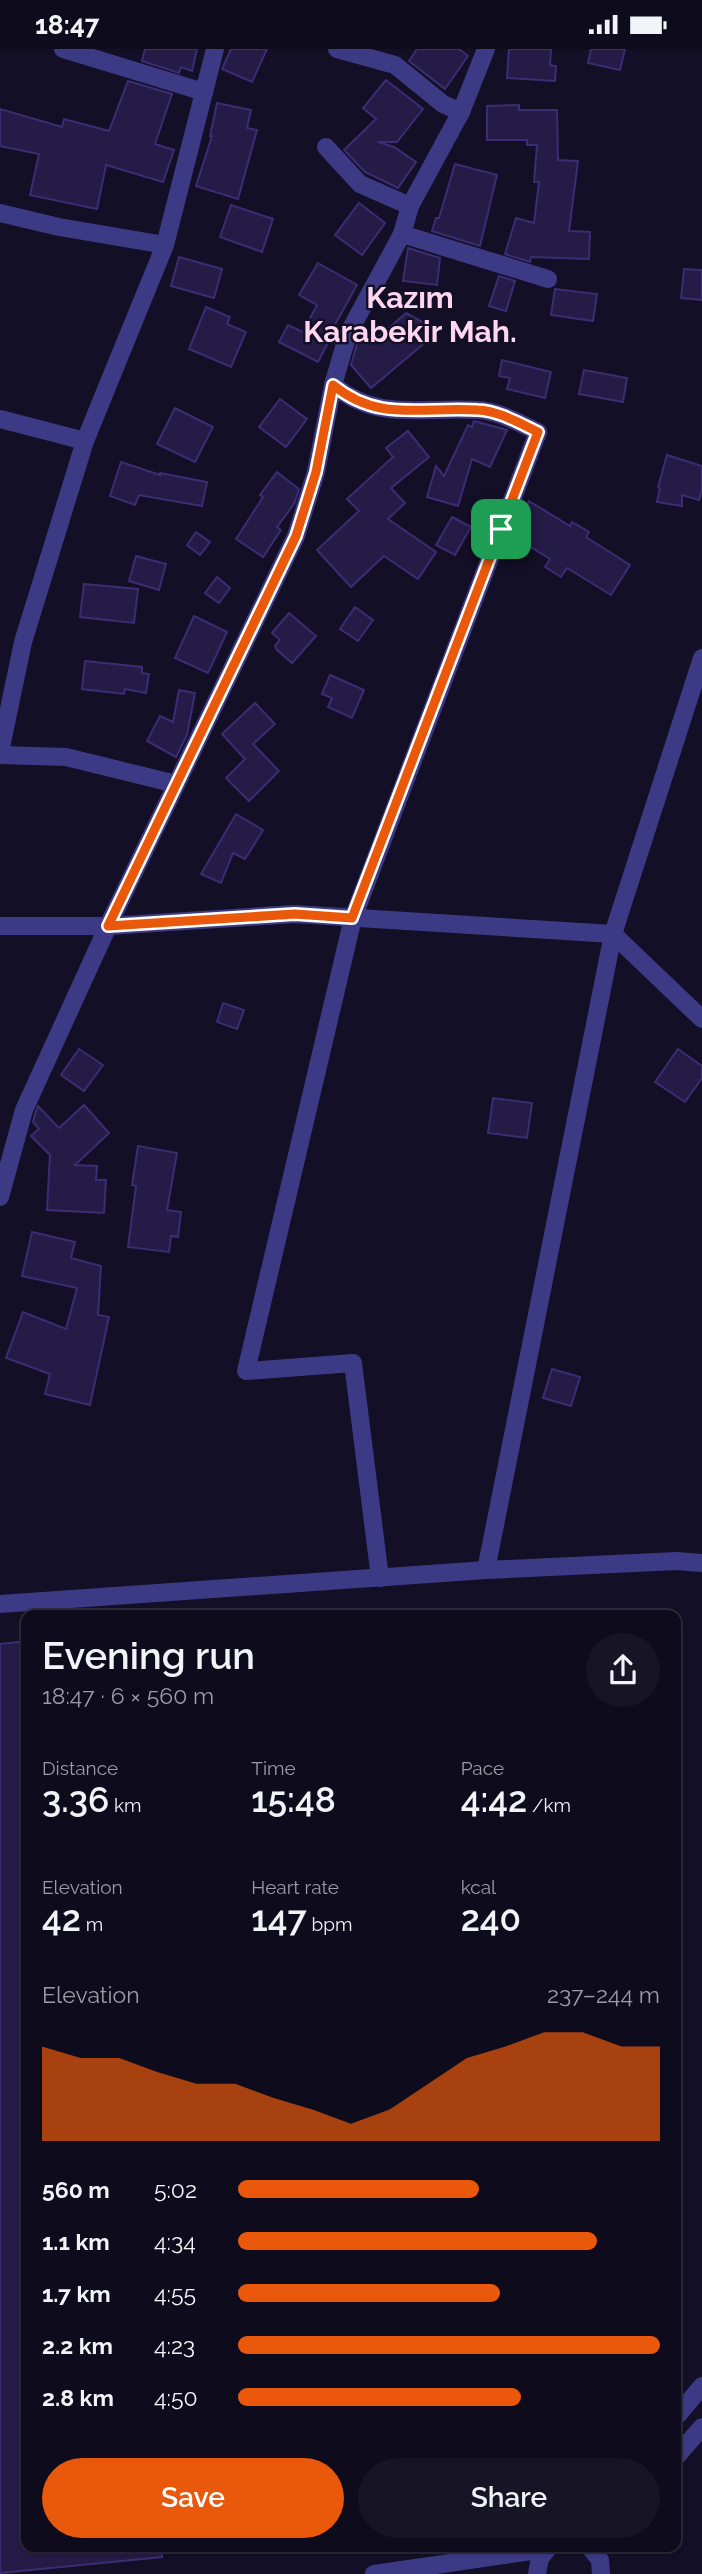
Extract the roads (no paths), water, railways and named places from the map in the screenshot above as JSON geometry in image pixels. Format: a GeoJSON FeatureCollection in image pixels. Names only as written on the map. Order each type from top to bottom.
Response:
{"type":"FeatureCollection","features":[{"type":"Feature","properties":{"kind":"street"},"geometry":{"type":"LineString","coordinates":[[63,49],[204,92]]}},
{"type":"Feature","properties":{"kind":"street"},"geometry":{"type":"LineString","coordinates":[[176,784],[66,757],[0,754],[23,642],[85,441],[165,245],[215,49]]}},
{"type":"Feature","properties":{"kind":"street"},"geometry":{"type":"LineString","coordinates":[[337,49],[395,65],[443,104],[461,113]]}},
{"type":"Feature","properties":{"kind":"street"},"geometry":{"type":"LineString","coordinates":[[0,1197],[7,1145],[108,926],[296,536],[316,472],[333,385],[348,334],[402,234],[410,207],[461,113],[486,49]]}},
{"type":"Feature","properties":{"kind":"street"},"geometry":{"type":"LineString","coordinates":[[326,147],[360,184],[410,207]]}},
{"type":"Feature","properties":{"kind":"street"},"geometry":{"type":"LineString","coordinates":[[0,213],[59,227],[165,245]]}},
{"type":"Feature","properties":{"kind":"street"},"geometry":{"type":"LineString","coordinates":[[402,234],[548,279]]}},
{"type":"Feature","properties":{"kind":"street"},"geometry":{"type":"LineString","coordinates":[[333,385],[355,400],[381,410],[479,410],[498,414],[538,432],[352,918],[246,1371],[353,1363],[380,1578]]}},
{"type":"Feature","properties":{"kind":"street"},"geometry":{"type":"LineString","coordinates":[[0,419],[85,441]]}},
{"type":"Feature","properties":{"kind":"street"},"geometry":{"type":"LineString","coordinates":[[486,1570],[613,934],[702,658]]}},
{"type":"Feature","properties":{"kind":"street"},"geometry":{"type":"LineString","coordinates":[[0,926],[108,926],[295,914],[613,934],[702,1019]]}},
{"type":"Feature","properties":{"kind":"street"},"geometry":{"type":"LineString","coordinates":[[0,1604],[486,1570],[677,1561],[702,1563]]}},
{"type":"Feature","properties":{"kind":"street"},"geometry":{"type":"LineString","coordinates":[[681,2410],[702,2386]]}},
{"type":"Feature","properties":{"kind":"street"},"geometry":{"type":"LineString","coordinates":[[681,2419],[700,2430],[681,2451]]}},
{"type":"Feature","properties":{"kind":"street"},"geometry":{"type":"LineString","coordinates":[[374,2574],[521,2552]]}},
{"type":"Feature","properties":{"kind":"street"},"geometry":{"type":"LineString","coordinates":[[537,2574],[540,2558],[545,2552]]}},
{"type":"Feature","properties":{"kind":"street"},"geometry":{"type":"LineString","coordinates":[[595,2552],[603,2573]]}},
{"type":"Feature","properties":{"kind":"district","name":"Kazım Karabekir Mah."},"geometry":{"type":"Point","coordinates":[410,314]}}]}
